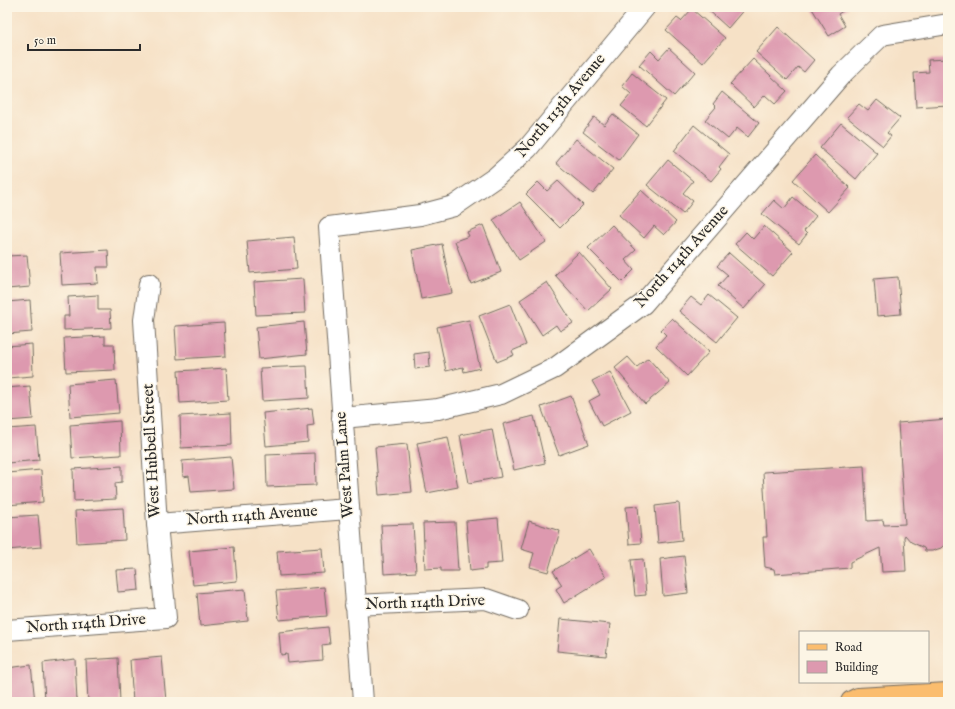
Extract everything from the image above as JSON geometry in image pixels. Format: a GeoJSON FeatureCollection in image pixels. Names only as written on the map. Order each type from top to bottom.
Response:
{"type":"FeatureCollection","features":[{"type":"Feature","properties":{"kind":"main road"},"geometry":{"type":"LineString","coordinates":[[852,702],[858,699],[948,694]]}},
{"type":"Feature","properties":{"kind":"street","name":"North 113th Avenue"},"geometry":{"type":"LineString","coordinates":[[329,227],[420,215],[454,206],[496,177],[528,148],[645,7]]}},
{"type":"Feature","properties":{"kind":"street","name":"North 114th Avenue"},"geometry":{"type":"LineString","coordinates":[[342,418],[438,409],[501,394],[555,368],[643,304],[841,75],[882,35],[948,24]]}},
{"type":"Feature","properties":{"kind":"street","name":"West Palm Lane"},"geometry":{"type":"LineString","coordinates":[[329,227],[363,702]]}},
{"type":"Feature","properties":{"kind":"street","name":"West Hubbell Street"},"geometry":{"type":"LineString","coordinates":[[149,284],[144,320],[157,524],[166,618]]}},
{"type":"Feature","properties":{"kind":"street","name":"North 114th Avenue"},"geometry":{"type":"LineString","coordinates":[[157,524],[348,509]]}},
{"type":"Feature","properties":{"kind":"street","name":"North 114th Drive"},"geometry":{"type":"LineString","coordinates":[[355,605],[486,598],[518,610]]}},
{"type":"Feature","properties":{"kind":"street","name":"North 114th Drive"},"geometry":{"type":"LineString","coordinates":[[7,630],[166,618]]}},
{"type":"Feature","properties":{"kind":"building"},"geometry":{"type":"Polygon","coordinates":[[[705,7],[746,7],[728,28],[705,7]]]}},
{"type":"Feature","properties":{"kind":"building"},"geometry":{"type":"Polygon","coordinates":[[[811,7],[849,7],[838,14],[845,26],[829,36],[811,7]]]}},
{"type":"Feature","properties":{"kind":"building"},"geometry":{"type":"Polygon","coordinates":[[[692,9],[725,38],[703,63],[666,30],[677,18],[681,21],[692,9]]]}},
{"type":"Feature","properties":{"kind":"building"},"geometry":{"type":"Polygon","coordinates":[[[778,27],[814,60],[804,72],[798,67],[787,80],[756,52],[778,27]]]}},
{"type":"Feature","properties":{"kind":"building"},"geometry":{"type":"Polygon","coordinates":[[[669,48],[695,72],[674,96],[639,65],[651,51],[659,59],[669,48]]]}},
{"type":"Feature","properties":{"kind":"building"},"geometry":{"type":"Polygon","coordinates":[[[753,59],[787,91],[775,104],[765,95],[754,107],[730,84],[753,59]]]}},
{"type":"Feature","properties":{"kind":"building"},"geometry":{"type":"Polygon","coordinates":[[[947,59],[948,105],[916,107],[914,73],[929,72],[928,60],[947,59]]]}},
{"type":"Feature","properties":{"kind":"building"},"geometry":{"type":"Polygon","coordinates":[[[632,73],[666,100],[646,126],[621,106],[631,94],[622,86],[632,73]]]}},
{"type":"Feature","properties":{"kind":"building"},"geometry":{"type":"Polygon","coordinates":[[[722,92],[759,123],[748,137],[737,128],[728,139],[705,120],[716,107],[713,104],[722,92]]]}},
{"type":"Feature","properties":{"kind":"building"},"geometry":{"type":"Polygon","coordinates":[[[877,100],[900,118],[887,133],[891,136],[883,146],[847,117],[859,104],[868,111],[877,100]]]}},
{"type":"Feature","properties":{"kind":"building"},"geometry":{"type":"Polygon","coordinates":[[[613,114],[638,134],[619,160],[583,132],[594,117],[604,125],[613,114]]]}},
{"type":"Feature","properties":{"kind":"building"},"geometry":{"type":"Polygon","coordinates":[[[841,123],[877,153],[856,179],[820,148],[841,123]]]}},
{"type":"Feature","properties":{"kind":"building"},"geometry":{"type":"Polygon","coordinates":[[[694,125],[729,154],[719,167],[721,169],[711,181],[674,151],[694,125]]]}},
{"type":"Feature","properties":{"kind":"building"},"geometry":{"type":"Polygon","coordinates":[[[576,139],[613,169],[593,194],[556,163],[576,139]]]}},
{"type":"Feature","properties":{"kind":"building"},"geometry":{"type":"Polygon","coordinates":[[[815,155],[850,188],[828,212],[793,180],[815,155]]]}},
{"type":"Feature","properties":{"kind":"building"},"geometry":{"type":"Polygon","coordinates":[[[668,160],[693,181],[683,193],[693,201],[683,214],[647,185],[668,160]]]}},
{"type":"Feature","properties":{"kind":"building"},"geometry":{"type":"Polygon","coordinates":[[[558,181],[583,205],[560,228],[526,194],[538,182],[547,191],[558,181]]]}},
{"type":"Feature","properties":{"kind":"building"},"geometry":{"type":"Polygon","coordinates":[[[641,190],[676,222],[664,235],[654,226],[644,238],[619,215],[641,190]]]}},
{"type":"Feature","properties":{"kind":"building"},"geometry":{"type":"Polygon","coordinates":[[[793,197],[816,216],[804,231],[807,234],[799,244],[762,214],[774,200],[784,209],[793,197]]]}},
{"type":"Feature","properties":{"kind":"building"},"geometry":{"type":"Polygon","coordinates":[[[520,202],[546,242],[519,260],[493,220],[520,202]]]}},
{"type":"Feature","properties":{"kind":"building"},"geometry":{"type":"Polygon","coordinates":[[[483,225],[501,272],[471,284],[455,241],[469,236],[467,232],[483,225]]]}},
{"type":"Feature","properties":{"kind":"building"},"geometry":{"type":"Polygon","coordinates":[[[612,225],[636,250],[625,260],[634,270],[622,282],[588,248],[612,225]]]}},
{"type":"Feature","properties":{"kind":"building"},"geometry":{"type":"Polygon","coordinates":[[[764,226],[793,252],[772,276],[735,244],[746,232],[753,239],[764,226]]]}},
{"type":"Feature","properties":{"kind":"building"},"geometry":{"type":"Polygon","coordinates":[[[294,237],[297,269],[250,273],[247,241],[294,237]]]}},
{"type":"Feature","properties":{"kind":"building"},"geometry":{"type":"Polygon","coordinates":[[[442,244],[452,293],[421,299],[412,250],[442,244]]]}},
{"type":"Feature","properties":{"kind":"building"},"geometry":{"type":"Polygon","coordinates":[[[108,250],[109,267],[97,267],[98,283],[62,285],[60,253],[108,250]]]}},
{"type":"Feature","properties":{"kind":"building"},"geometry":{"type":"Polygon","coordinates":[[[579,252],[612,289],[588,311],[555,275],[579,252]]]}},
{"type":"Feature","properties":{"kind":"building"},"geometry":{"type":"Polygon","coordinates":[[[729,253],[765,285],[744,309],[718,286],[728,275],[717,266],[729,253]]]}},
{"type":"Feature","properties":{"kind":"building"},"geometry":{"type":"Polygon","coordinates":[[[27,255],[30,287],[7,289],[7,256],[27,255]]]}},
{"type":"Feature","properties":{"kind":"building"},"geometry":{"type":"Polygon","coordinates":[[[898,277],[901,314],[877,316],[874,279],[898,277]]]}},
{"type":"Feature","properties":{"kind":"building"},"geometry":{"type":"Polygon","coordinates":[[[303,279],[305,313],[256,315],[254,282],[303,279]]]}},
{"type":"Feature","properties":{"kind":"building"},"geometry":{"type":"Polygon","coordinates":[[[547,282],[573,323],[560,331],[556,325],[542,335],[520,300],[547,282]]]}},
{"type":"Feature","properties":{"kind":"building"},"geometry":{"type":"Polygon","coordinates":[[[98,295],[98,310],[110,310],[111,328],[64,330],[64,316],[69,316],[68,297],[98,295]]]}},
{"type":"Feature","properties":{"kind":"building"},"geometry":{"type":"Polygon","coordinates":[[[709,295],[737,318],[717,342],[679,311],[691,297],[701,305],[709,295]]]}},
{"type":"Feature","properties":{"kind":"building"},"geometry":{"type":"Polygon","coordinates":[[[30,300],[32,332],[7,334],[7,302],[30,300]]]}},
{"type":"Feature","properties":{"kind":"building"},"geometry":{"type":"Polygon","coordinates":[[[510,304],[526,345],[512,351],[514,355],[497,362],[479,316],[510,304]]]}},
{"type":"Feature","properties":{"kind":"building"},"geometry":{"type":"Polygon","coordinates":[[[672,318],[709,352],[687,376],[656,346],[666,335],[661,330],[672,318]]]}},
{"type":"Feature","properties":{"kind":"building"},"geometry":{"type":"Polygon","coordinates":[[[469,320],[480,368],[464,372],[463,367],[446,371],[437,327],[469,320]]]}},
{"type":"Feature","properties":{"kind":"building"},"geometry":{"type":"Polygon","coordinates":[[[304,322],[307,354],[259,359],[256,327],[304,322]]]}},
{"type":"Feature","properties":{"kind":"building"},"geometry":{"type":"Polygon","coordinates":[[[224,323],[226,356],[177,359],[175,326],[224,323]]]}},
{"type":"Feature","properties":{"kind":"building"},"geometry":{"type":"Polygon","coordinates":[[[105,336],[105,344],[114,344],[115,370],[66,372],[64,338],[105,336]]]}},
{"type":"Feature","properties":{"kind":"building"},"geometry":{"type":"Polygon","coordinates":[[[32,344],[33,376],[7,378],[7,346],[32,344]]]}},
{"type":"Feature","properties":{"kind":"building"},"geometry":{"type":"Polygon","coordinates":[[[429,352],[430,367],[415,369],[414,354],[429,352]]]}},
{"type":"Feature","properties":{"kind":"building"},"geometry":{"type":"Polygon","coordinates":[[[628,357],[637,367],[648,358],[670,383],[645,404],[615,368],[628,357]]]}},
{"type":"Feature","properties":{"kind":"building"},"geometry":{"type":"Polygon","coordinates":[[[307,366],[309,398],[262,401],[260,368],[307,366]]]}},
{"type":"Feature","properties":{"kind":"building"},"geometry":{"type":"Polygon","coordinates":[[[226,368],[228,400],[180,403],[178,371],[226,368]]]}},
{"type":"Feature","properties":{"kind":"building"},"geometry":{"type":"Polygon","coordinates":[[[610,372],[631,411],[602,426],[589,401],[600,395],[592,381],[610,372]]]}},
{"type":"Feature","properties":{"kind":"building"},"geometry":{"type":"Polygon","coordinates":[[[116,380],[119,413],[70,417],[68,384],[116,380]]]}},
{"type":"Feature","properties":{"kind":"building"},"geometry":{"type":"Polygon","coordinates":[[[30,386],[33,419],[7,421],[7,388],[30,386]]]}},
{"type":"Feature","properties":{"kind":"building"},"geometry":{"type":"Polygon","coordinates":[[[571,396],[589,444],[559,455],[541,407],[571,396]]]}},
{"type":"Feature","properties":{"kind":"building"},"geometry":{"type":"Polygon","coordinates":[[[312,408],[314,425],[307,426],[308,442],[266,446],[263,413],[312,408]]]}},
{"type":"Feature","properties":{"kind":"building"},"geometry":{"type":"Polygon","coordinates":[[[231,413],[232,445],[181,448],[180,416],[231,413]]]}},
{"type":"Feature","properties":{"kind":"building"},"geometry":{"type":"Polygon","coordinates":[[[534,416],[545,463],[514,470],[503,424],[534,416]]]}},
{"type":"Feature","properties":{"kind":"building"},"geometry":{"type":"Polygon","coordinates":[[[948,419],[948,541],[941,548],[932,551],[925,551],[924,548],[911,542],[905,535],[906,571],[882,572],[880,548],[850,562],[850,568],[775,574],[774,569],[765,567],[763,537],[767,537],[763,472],[864,466],[867,521],[883,520],[884,525],[905,524],[898,423],[948,419]]]}},
{"type":"Feature","properties":{"kind":"building"},"geometry":{"type":"Polygon","coordinates":[[[120,421],[121,455],[72,458],[70,425],[120,421]]]}},
{"type":"Feature","properties":{"kind":"building"},"geometry":{"type":"Polygon","coordinates":[[[36,427],[39,460],[7,463],[7,429],[36,427]]]}},
{"type":"Feature","properties":{"kind":"building"},"geometry":{"type":"Polygon","coordinates":[[[492,429],[501,477],[469,483],[460,435],[492,429]]]}},
{"type":"Feature","properties":{"kind":"building"},"geometry":{"type":"Polygon","coordinates":[[[448,437],[458,487],[427,493],[417,443],[448,437]]]}},
{"type":"Feature","properties":{"kind":"building"},"geometry":{"type":"Polygon","coordinates":[[[407,444],[412,492],[379,495],[375,447],[407,444]]]}},
{"type":"Feature","properties":{"kind":"building"},"geometry":{"type":"Polygon","coordinates":[[[315,453],[316,485],[267,487],[266,455],[315,453]]]}},
{"type":"Feature","properties":{"kind":"building"},"geometry":{"type":"Polygon","coordinates":[[[231,457],[234,489],[191,492],[189,476],[183,477],[182,461],[231,457]]]}},
{"type":"Feature","properties":{"kind":"building"},"geometry":{"type":"Polygon","coordinates":[[[122,466],[122,482],[115,483],[116,499],[74,501],[73,469],[122,466]]]}},
{"type":"Feature","properties":{"kind":"building"},"geometry":{"type":"Polygon","coordinates":[[[41,470],[43,502],[7,505],[7,473],[41,470]]]}},
{"type":"Feature","properties":{"kind":"building"},"geometry":{"type":"Polygon","coordinates":[[[679,503],[682,540],[658,543],[655,506],[679,503]]]}},
{"type":"Feature","properties":{"kind":"building"},"geometry":{"type":"Polygon","coordinates":[[[638,506],[641,543],[629,544],[626,507],[638,506]]]}},
{"type":"Feature","properties":{"kind":"building"},"geometry":{"type":"Polygon","coordinates":[[[123,508],[125,540],[77,543],[75,511],[123,508]]]}},
{"type":"Feature","properties":{"kind":"building"},"geometry":{"type":"Polygon","coordinates":[[[38,515],[41,547],[7,550],[7,517],[38,515]]]}},
{"type":"Feature","properties":{"kind":"building"},"geometry":{"type":"Polygon","coordinates":[[[498,518],[502,563],[486,564],[486,569],[470,571],[466,521],[498,518]]]}},
{"type":"Feature","properties":{"kind":"building"},"geometry":{"type":"Polygon","coordinates":[[[529,521],[560,531],[548,572],[530,567],[534,553],[521,549],[529,521]]]}},
{"type":"Feature","properties":{"kind":"building"},"geometry":{"type":"Polygon","coordinates":[[[455,522],[458,571],[441,571],[441,568],[425,569],[423,523],[455,522]]]}},
{"type":"Feature","properties":{"kind":"building"},"geometry":{"type":"Polygon","coordinates":[[[413,524],[416,572],[384,574],[381,525],[413,524]]]}},
{"type":"Feature","properties":{"kind":"building"},"geometry":{"type":"Polygon","coordinates":[[[234,547],[237,581],[193,585],[189,551],[234,547]]]}},
{"type":"Feature","properties":{"kind":"building"},"geometry":{"type":"Polygon","coordinates":[[[322,548],[324,573],[279,576],[277,551],[322,548]]]}},
{"type":"Feature","properties":{"kind":"building"},"geometry":{"type":"Polygon","coordinates":[[[589,549],[606,577],[564,603],[556,589],[562,585],[553,571],[589,549]]]}},
{"type":"Feature","properties":{"kind":"building"},"geometry":{"type":"Polygon","coordinates":[[[684,556],[688,593],[663,596],[660,559],[684,556]]]}},
{"type":"Feature","properties":{"kind":"building"},"geometry":{"type":"Polygon","coordinates":[[[643,559],[646,595],[635,596],[631,560],[643,559]]]}},
{"type":"Feature","properties":{"kind":"building"},"geometry":{"type":"Polygon","coordinates":[[[137,569],[139,590],[118,592],[116,570],[137,569]]]}},
{"type":"Feature","properties":{"kind":"building"},"geometry":{"type":"Polygon","coordinates":[[[324,587],[327,616],[279,620],[276,591],[324,587]]]}},
{"type":"Feature","properties":{"kind":"building"},"geometry":{"type":"Polygon","coordinates":[[[245,589],[248,621],[200,626],[197,593],[245,589]]]}},
{"type":"Feature","properties":{"kind":"building"},"geometry":{"type":"Polygon","coordinates":[[[560,619],[610,624],[606,656],[557,651],[560,619]]]}},
{"type":"Feature","properties":{"kind":"building"},"geometry":{"type":"Polygon","coordinates":[[[328,627],[330,644],[322,645],[323,660],[288,663],[287,654],[281,655],[279,632],[328,627]]]}},
{"type":"Feature","properties":{"kind":"building"},"geometry":{"type":"Polygon","coordinates":[[[162,657],[166,701],[133,702],[130,660],[162,657]]]}},
{"type":"Feature","properties":{"kind":"building"},"geometry":{"type":"Polygon","coordinates":[[[118,658],[120,702],[88,702],[86,660],[118,658]]]}},
{"type":"Feature","properties":{"kind":"building"},"geometry":{"type":"Polygon","coordinates":[[[75,659],[77,702],[45,702],[43,663],[75,659]]]}},
{"type":"Feature","properties":{"kind":"building"},"geometry":{"type":"Polygon","coordinates":[[[31,665],[35,702],[7,702],[7,668],[31,665]]]}}]}
